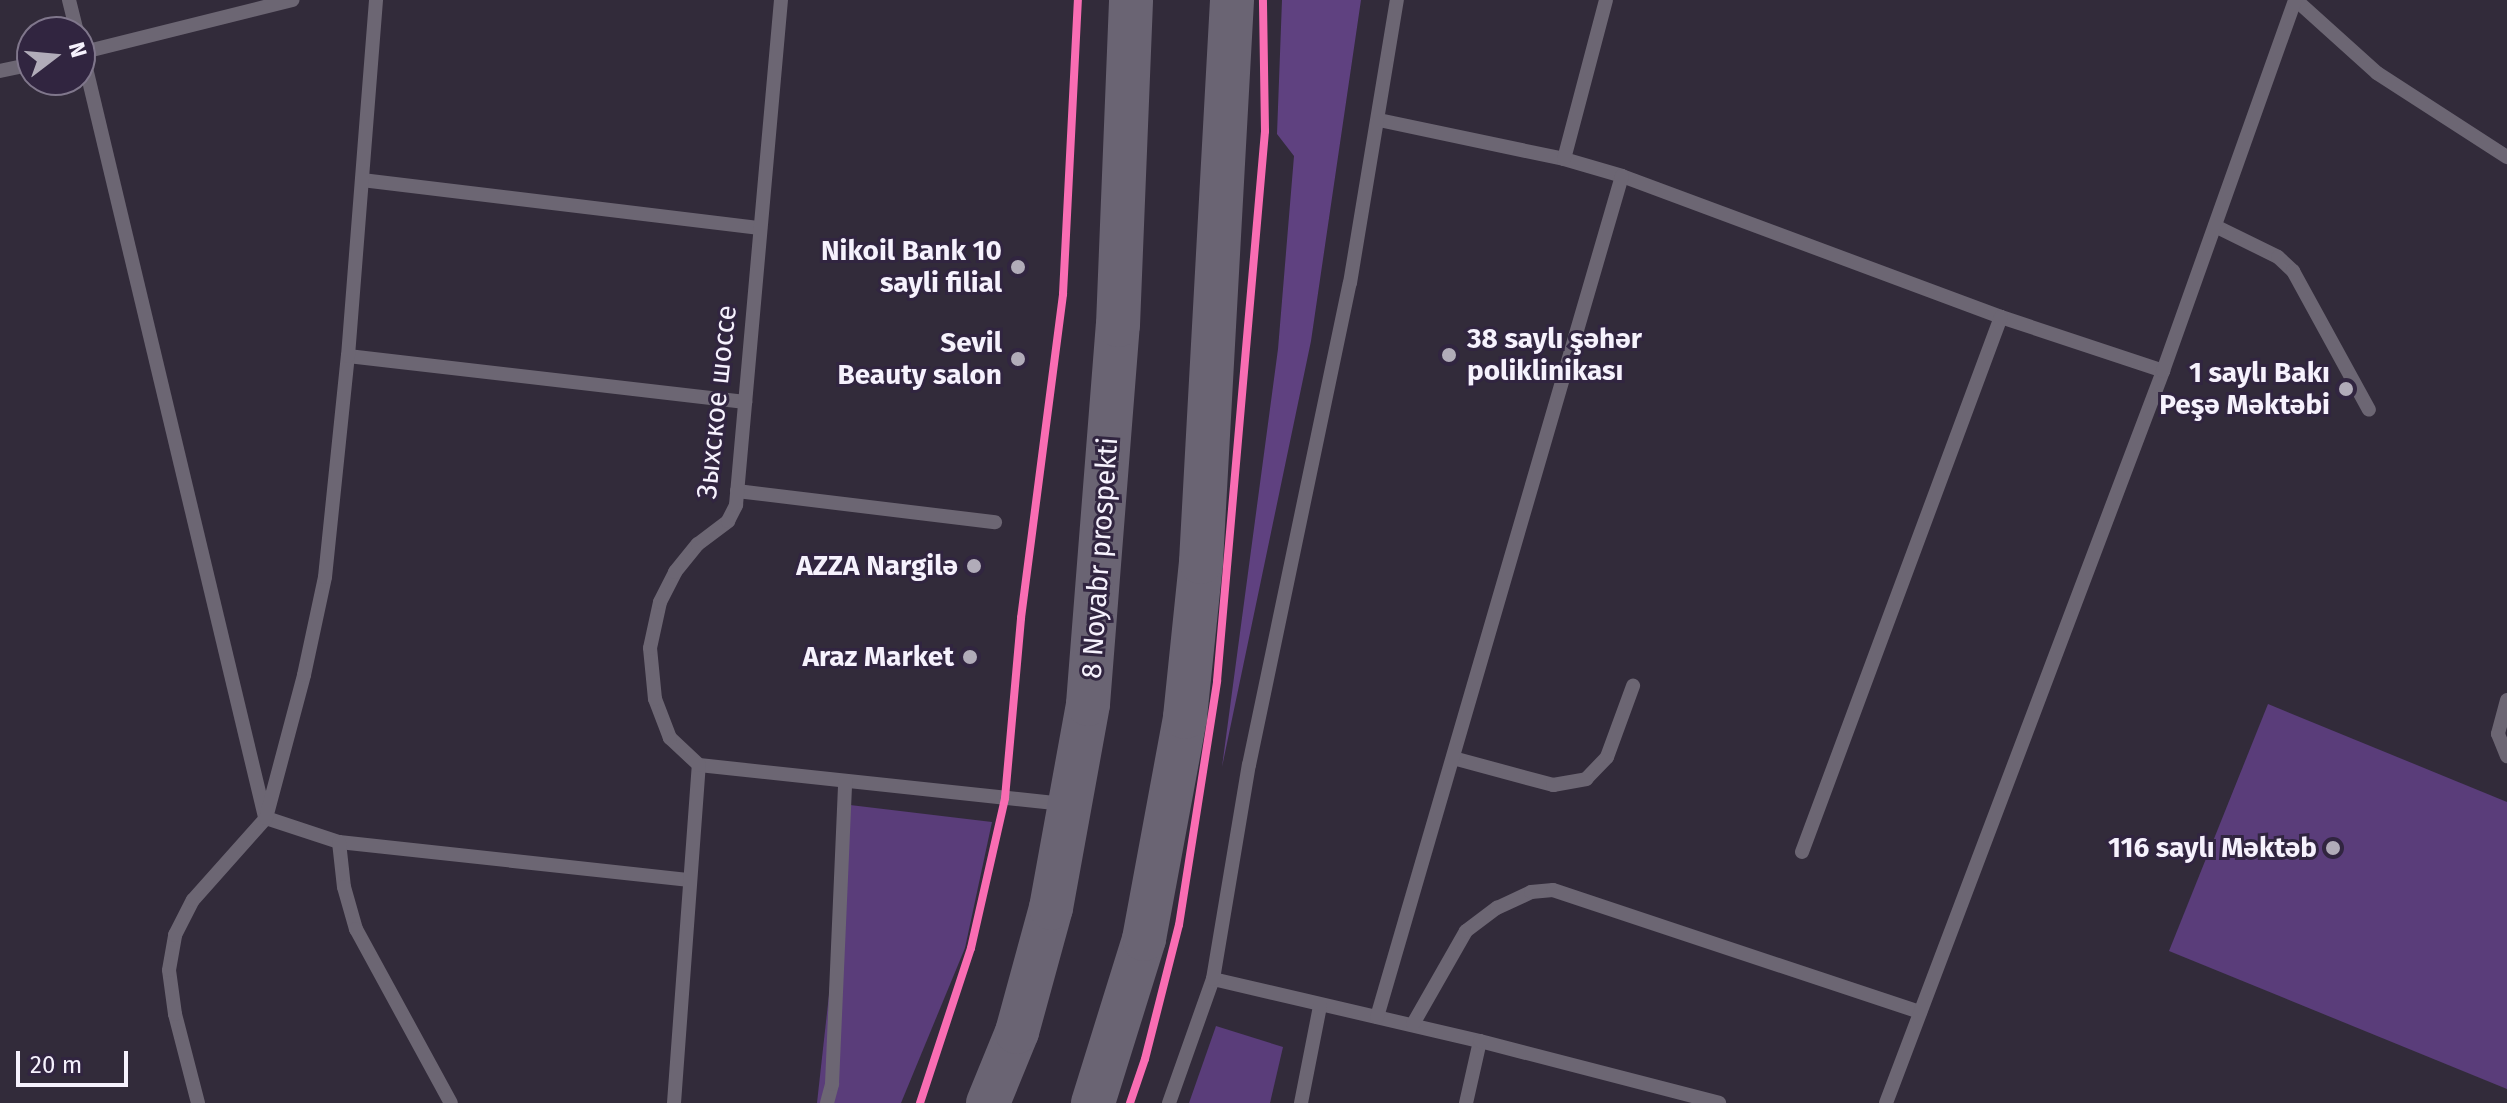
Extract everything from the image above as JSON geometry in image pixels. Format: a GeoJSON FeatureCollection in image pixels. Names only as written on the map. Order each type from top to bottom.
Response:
{"type":"FeatureCollection","features":[{"type":"Feature","properties":{"kind":"highway","name":"8 Noyabr prospekti"},"geometry":{"type":"LineString","coordinates":[[988,1103],[1017,1032],[1051,908],[1088,704],[1118,325],[1131,0]]}},
{"type":"Feature","properties":{"kind":"highway"},"geometry":{"type":"LineString","coordinates":[[1093,1103],[1144,939],[1185,717],[1201,562],[1232,0]]}},
{"type":"Feature","properties":{"kind":"lane"},"geometry":{"type":"LineString","coordinates":[[96,46],[292,0]]}},
{"type":"Feature","properties":{"kind":"lane"},"geometry":{"type":"LineString","coordinates":[[198,1103],[175,1014],[169,970],[175,935],[193,900],[266,818],[304,675],[325,577],[348,356],[376,0]]}},
{"type":"Feature","properties":{"kind":"lane","name":"Зыхское шоссе"},"geometry":{"type":"LineString","coordinates":[[699,765],[670,738],[655,699],[650,648],[660,602],[675,572],[698,544],[728,521],[736,505],[781,0]]}},
{"type":"Feature","properties":{"kind":"lane"},"geometry":{"type":"LineString","coordinates":[[1169,1103],[1213,979],[1249,765],[1350,283],[1397,0]]}},
{"type":"Feature","properties":{"kind":"lane"},"geometry":{"type":"LineString","coordinates":[[1564,159],[1606,0]]}},
{"type":"Feature","properties":{"kind":"lane"},"geometry":{"type":"LineString","coordinates":[[1886,1103],[2163,371],[2296,0],[2377,73],[2507,157]]}},
{"type":"Feature","properties":{"kind":"lane"},"geometry":{"type":"LineString","coordinates":[[92,96],[245,743],[266,818]]}},
{"type":"Feature","properties":{"kind":"lane"},"geometry":{"type":"LineString","coordinates":[[1379,120],[1564,159],[1622,176],[2001,317],[2163,371]]}},
{"type":"Feature","properties":{"kind":"lane"},"geometry":{"type":"LineString","coordinates":[[1377,1017],[1622,176]]}},
{"type":"Feature","properties":{"kind":"lane"},"geometry":{"type":"LineString","coordinates":[[362,180],[760,228]]}},
{"type":"Feature","properties":{"kind":"lane"},"geometry":{"type":"LineString","coordinates":[[2215,226],[2278,257],[2293,271],[2369,410]]}},
{"type":"Feature","properties":{"kind":"lane"},"geometry":{"type":"LineString","coordinates":[[1802,852],[2001,317]]}},
{"type":"Feature","properties":{"kind":"lane"},"geometry":{"type":"LineString","coordinates":[[348,356],[745,402]]}},
{"type":"Feature","properties":{"kind":"lane"},"geometry":{"type":"LineString","coordinates":[[737,491],[995,522]]}},
{"type":"Feature","properties":{"kind":"lane"},"geometry":{"type":"LineString","coordinates":[[1453,758],[1553,785],[1586,779],[1607,757],[1633,686]]}},
{"type":"Feature","properties":{"kind":"lane"},"geometry":{"type":"LineString","coordinates":[[2507,700],[2498,734],[2507,756]]}},
{"type":"Feature","properties":{"kind":"lane"},"geometry":{"type":"LineString","coordinates":[[674,1103],[699,765],[1071,805]]}},
{"type":"Feature","properties":{"kind":"lane"},"geometry":{"type":"LineString","coordinates":[[827,1103],[832,1084],[845,781]]}},
{"type":"Feature","properties":{"kind":"lane"},"geometry":{"type":"LineString","coordinates":[[266,818],[339,842],[690,880]]}},
{"type":"Feature","properties":{"kind":"lane"},"geometry":{"type":"LineString","coordinates":[[339,842],[344,887],[356,929],[451,1103]]}},
{"type":"Feature","properties":{"kind":"lane"},"geometry":{"type":"LineString","coordinates":[[1413,1024],[1466,931],[1497,908],[1531,892],[1553,890],[1920,1012]]}},
{"type":"Feature","properties":{"kind":"lane"},"geometry":{"type":"LineString","coordinates":[[1213,979],[1320,1006],[1413,1024],[1719,1103]]}},
{"type":"Feature","properties":{"kind":"lane"},"geometry":{"type":"LineString","coordinates":[[1301,1103],[1320,1006]]}},
{"type":"Feature","properties":{"kind":"lane"},"geometry":{"type":"LineString","coordinates":[[1466,1103],[1480,1041]]}},
{"type":"Feature","properties":{"kind":"shaded area"},"geometry":{"type":"Polygon","coordinates":[[[1282,0],[1361,0],[1311,341],[1222,767],[1278,349],[1294,156],[1277,134],[1282,0]]]}},
{"type":"Feature","properties":{"kind":"shaded area"},"geometry":{"type":"Polygon","coordinates":[[[2268,704],[2507,802],[2507,1089],[2169,951],[2268,704]]]}},
{"type":"Feature","properties":{"kind":"shaded area"},"geometry":{"type":"Polygon","coordinates":[[[850,805],[992,822],[965,948],[901,1103],[817,1103],[850,805]]]}},
{"type":"Feature","properties":{"kind":"shaded area"},"geometry":{"type":"Polygon","coordinates":[[[1216,1026],[1283,1047],[1270,1103],[1189,1103],[1216,1026]]]}},
{"type":"Feature","properties":{"kind":"cycle path"},"geometry":{"type":"LineString","coordinates":[[920,1103],[971,948],[1005,798],[1021,618],[1063,294],[1078,0]]}},
{"type":"Feature","properties":{"kind":"cycle path"},"geometry":{"type":"LineString","coordinates":[[1130,1103],[1145,1059],[1179,925],[1217,681],[1265,131],[1263,0]]}},
{"type":"Feature","properties":{"kind":"place","name":"Nikoil Bank 10 sayli filial"},"geometry":{"type":"Point","coordinates":[1018,267]}},
{"type":"Feature","properties":{"kind":"place","name":"38 saylı şəhər poliklinikası"},"geometry":{"type":"Point","coordinates":[1449,355]}},
{"type":"Feature","properties":{"kind":"place","name":"Sevil Beauty salon"},"geometry":{"type":"Point","coordinates":[1018,359]}},
{"type":"Feature","properties":{"kind":"place","name":"1 saylı Bakı Peşə Məktəbi"},"geometry":{"type":"Point","coordinates":[2346,389]}},
{"type":"Feature","properties":{"kind":"place","name":"AZZA Nargilə"},"geometry":{"type":"Point","coordinates":[974,566]}},
{"type":"Feature","properties":{"kind":"place","name":"Araz Market"},"geometry":{"type":"Point","coordinates":[970,657]}},
{"type":"Feature","properties":{"kind":"place","name":"116 saylı Məktəb"},"geometry":{"type":"Point","coordinates":[2333,848]}}]}
